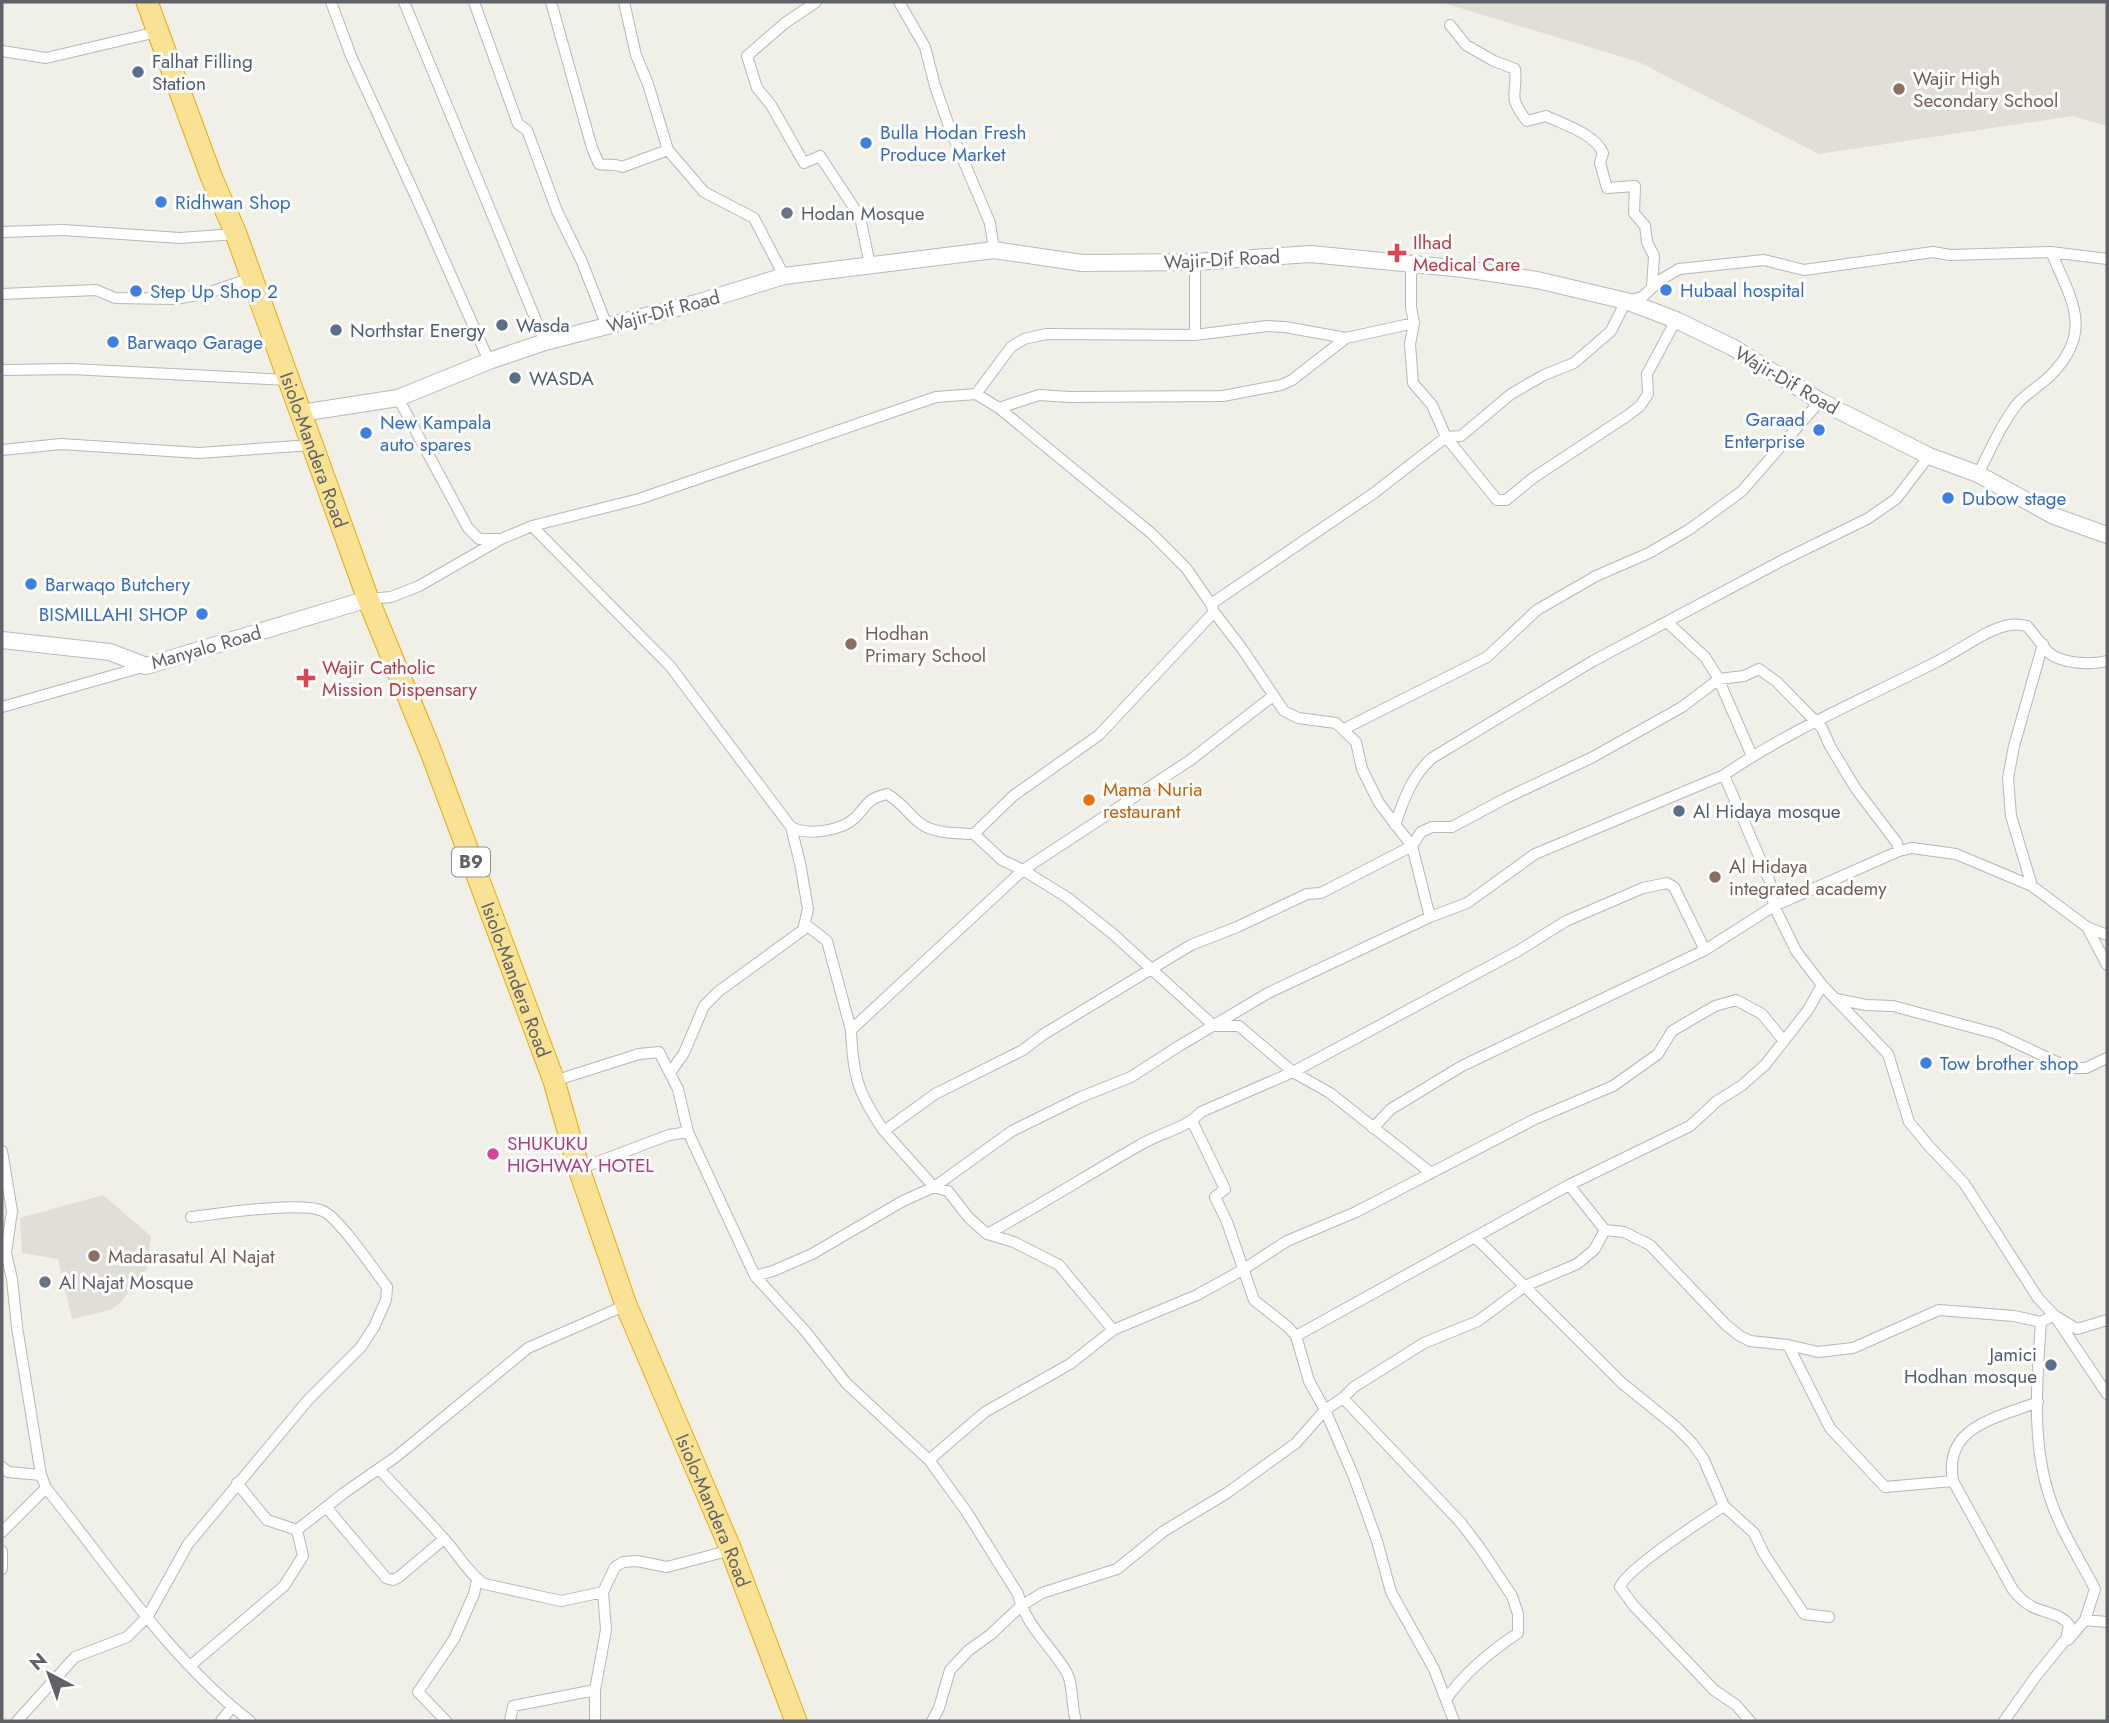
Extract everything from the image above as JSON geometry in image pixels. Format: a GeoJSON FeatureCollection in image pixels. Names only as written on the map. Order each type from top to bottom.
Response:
{"type":"FeatureCollection","features":[{"type":"Feature","properties":{"kind":"highway","name":"Isiolo-Mandera Road"},"geometry":{"type":"LineString","coordinates":[[147,2],[211,176],[236,234],[368,599],[431,752],[554,1081],[579,1169],[626,1305],[731,1550],[796,1721]]}},
{"type":"Feature","properties":{"kind":"main road","name":"Wajir-Dif Road"},"geometry":{"type":"LineString","coordinates":[[301,413],[398,398],[489,361],[545,342],[700,302],[785,276],[994,250],[1082,263],[1195,262],[1311,254],[1538,280],[1626,301],[1676,320],[1732,347],[1820,401],[1929,456],[1978,474],[2053,516],[2107,535]]}},
{"type":"Feature","properties":{"kind":"main road","name":"Manyalo Road"},"geometry":{"type":"LineString","coordinates":[[2,640],[110,652],[146,666],[368,599]]}},
{"type":"Feature","properties":{"kind":"street"},"geometry":{"type":"LineString","coordinates":[[331,2],[351,56],[489,361]]}},
{"type":"Feature","properties":{"kind":"street"},"geometry":{"type":"LineString","coordinates":[[404,2],[545,342]]}},
{"type":"Feature","properties":{"kind":"street"},"geometry":{"type":"LineString","coordinates":[[474,2],[518,124],[527,130],[557,211],[582,262],[607,326]]}},
{"type":"Feature","properties":{"kind":"street"},"geometry":{"type":"LineString","coordinates":[[551,2],[592,148],[599,164],[617,164],[622,167],[668,150]]}},
{"type":"Feature","properties":{"kind":"street"},"geometry":{"type":"LineString","coordinates":[[624,2],[636,55],[648,84],[668,150],[704,192],[754,218],[785,276]]}},
{"type":"Feature","properties":{"kind":"street"},"geometry":{"type":"LineString","coordinates":[[816,2],[785,23],[747,56],[757,88],[771,105],[804,163],[820,156],[860,217],[870,265]]}},
{"type":"Feature","properties":{"kind":"street"},"geometry":{"type":"LineString","coordinates":[[897,2],[925,47],[950,129],[990,223],[994,250]]}},
{"type":"Feature","properties":{"kind":"street"},"geometry":{"type":"LineString","coordinates":[[1450,25],[1466,45],[1515,69],[1512,92],[1517,108],[1527,121],[1546,116],[1581,133],[1599,144],[1603,153],[1600,163],[1607,187],[1635,186],[1634,213],[1645,226],[1647,242],[1654,256],[1652,287]]}},
{"type":"Feature","properties":{"kind":"street"},"geometry":{"type":"LineString","coordinates":[[2,51],[46,58],[157,32]]}},
{"type":"Feature","properties":{"kind":"street"},"geometry":{"type":"LineString","coordinates":[[2,232],[63,230],[180,238],[236,234]]}},
{"type":"Feature","properties":{"kind":"street"},"geometry":{"type":"LineString","coordinates":[[974,834],[1013,796],[1099,735],[1212,608],[1374,493],[1446,437],[1461,436],[1511,394],[1544,374],[1574,363],[1611,331],[1626,301],[1642,297],[1679,269],[1763,260],[1804,270],[1933,252],[1950,255],[2050,252],[2107,259]]}},
{"type":"Feature","properties":{"kind":"street"},"geometry":{"type":"LineString","coordinates":[[1978,474],[2019,402],[2050,377],[2063,362],[2069,355],[2077,335],[2074,312],[2050,252]]}},
{"type":"Feature","properties":{"kind":"street"},"geometry":{"type":"LineString","coordinates":[[1195,262],[1195,335]]}},
{"type":"Feature","properties":{"kind":"street"},"geometry":{"type":"LineString","coordinates":[[1410,264],[1414,323],[1410,344],[1413,383],[1432,405],[1446,437],[1497,500],[1506,500],[1533,478],[1640,406],[1648,394],[1647,374],[1676,320]]}},
{"type":"Feature","properties":{"kind":"street"},"geometry":{"type":"LineString","coordinates":[[2,293],[96,290],[115,298],[175,299],[208,293],[251,278]]}},
{"type":"Feature","properties":{"kind":"street"},"geometry":{"type":"LineString","coordinates":[[999,408],[1040,395],[1223,396],[1281,385],[1292,380],[1346,338],[1414,323]]}},
{"type":"Feature","properties":{"kind":"street"},"geometry":{"type":"LineString","coordinates":[[976,394],[1011,348],[1024,339],[1046,334],[1195,335],[1276,326],[1346,338]]}},
{"type":"Feature","properties":{"kind":"street"},"geometry":{"type":"LineString","coordinates":[[2,370],[71,369],[288,380]]}},
{"type":"Feature","properties":{"kind":"street"},"geometry":{"type":"LineString","coordinates":[[368,599],[391,597],[419,586],[501,539],[532,526],[639,499],[936,397],[976,394],[999,408],[1151,533],[1186,568],[1284,711],[1298,718],[1329,721],[1344,729],[1356,742],[1362,769],[1379,803],[1412,846],[1430,917]]}},
{"type":"Feature","properties":{"kind":"street"},"geometry":{"type":"LineString","coordinates":[[398,398],[468,528],[479,539],[501,539]]}},
{"type":"Feature","properties":{"kind":"street"},"geometry":{"type":"LineString","coordinates":[[1344,729],[1487,657],[1536,610],[1596,576],[1649,553],[1690,529],[1742,491],[1820,401]]}},
{"type":"Feature","properties":{"kind":"street"},"geometry":{"type":"LineString","coordinates":[[2,450],[61,444],[199,453],[312,445]]}},
{"type":"Feature","properties":{"kind":"street"},"geometry":{"type":"LineString","coordinates":[[1395,825],[1418,770],[1432,758],[1593,661],[1783,560],[1867,519],[1896,499],[1929,456]]}},
{"type":"Feature","properties":{"kind":"street"},"geometry":{"type":"LineString","coordinates":[[532,526],[670,666],[790,828],[800,863],[808,909],[805,924],[797,936],[719,991],[704,1006],[684,1053],[670,1073]]}},
{"type":"Feature","properties":{"kind":"street"},"geometry":{"type":"LineString","coordinates":[[1668,622],[1705,657],[1718,679],[1752,756]]}},
{"type":"Feature","properties":{"kind":"street"},"geometry":{"type":"LineString","coordinates":[[755,1276],[812,1254],[903,1201],[934,1187],[1012,1131],[1081,1097],[1130,1077],[1268,993],[1430,917],[1467,903],[1535,854],[1724,775],[1814,721],[1941,660],[1996,630],[2011,625],[2027,626],[2049,653],[2066,661],[2107,661]]}},
{"type":"Feature","properties":{"kind":"street"},"geometry":{"type":"LineString","coordinates":[[2032,886],[2011,816],[2008,778],[2014,746],[2043,644]]}},
{"type":"Feature","properties":{"kind":"street"},"geometry":{"type":"LineString","coordinates":[[2,707],[146,666]]}},
{"type":"Feature","properties":{"kind":"street"},"geometry":{"type":"LineString","coordinates":[[884,1131],[935,1094],[1023,1050],[1044,1034],[1191,945],[1307,894],[1321,892],[1412,846],[1421,832],[1432,827],[1452,827],[1593,757],[1682,707],[1718,679],[1744,676],[1759,669],[1777,682],[1822,729],[1856,789],[1897,842],[1899,851]]}},
{"type":"Feature","properties":{"kind":"street"},"geometry":{"type":"LineString","coordinates":[[851,1030],[1023,870],[1189,761],[1273,696]]}},
{"type":"Feature","properties":{"kind":"street"},"geometry":{"type":"LineString","coordinates":[[1724,775],[1770,882],[1774,906],[1796,951],[1822,985],[1888,1054],[1909,1122],[1964,1183],[2038,1298],[2054,1315],[2107,1394]]}},
{"type":"Feature","properties":{"kind":"street"},"geometry":{"type":"LineString","coordinates":[[790,828],[807,832],[835,828],[855,818],[871,798],[887,794],[901,802],[921,824],[949,833],[974,834],[1002,860],[1068,898],[1113,933],[1214,1026],[1239,1026],[1293,1072],[1330,1093],[1431,1173]]}},
{"type":"Feature","properties":{"kind":"street"},"geometry":{"type":"LineString","coordinates":[[1373,1128],[1391,1109],[1462,1066],[1705,950],[1774,906],[1899,851],[1912,848],[1956,854],[2032,886],[2087,927],[2107,935]]}},
{"type":"Feature","properties":{"kind":"street"},"geometry":{"type":"LineString","coordinates":[[987,1234],[1053,1198],[1142,1143],[1192,1121],[1201,1112],[1293,1072],[1518,951],[1566,921],[1643,888],[1667,883],[1674,887],[1705,950]]}},
{"type":"Feature","properties":{"kind":"street"},"geometry":{"type":"LineString","coordinates":[[805,924],[827,940],[851,1030],[853,1064],[858,1085],[866,1104],[884,1131],[934,1187],[948,1191],[969,1218],[987,1234],[1014,1242],[1059,1265],[1113,1330]]}},
{"type":"Feature","properties":{"kind":"street"},"geometry":{"type":"LineString","coordinates":[[2087,927],[2107,965]]}},
{"type":"Feature","properties":{"kind":"street"},"geometry":{"type":"LineString","coordinates":[[1296,1336],[1569,1185],[1690,1126],[1717,1101],[1741,1086],[1765,1065],[1808,1010],[1822,985]]}},
{"type":"Feature","properties":{"kind":"street"},"geometry":{"type":"LineString","coordinates":[[1836,999],[1866,1005],[1894,1006],[1997,1034],[2074,1068],[2086,1069],[2107,1058]]}},
{"type":"Feature","properties":{"kind":"street"},"geometry":{"type":"LineString","coordinates":[[929,1461],[985,1412],[1070,1364],[1113,1330],[1197,1294],[1244,1269],[1287,1241],[1356,1212],[1535,1119],[1613,1086],[1658,1054],[1672,1031],[1715,1006],[1736,1000],[1762,1014],[1783,1041]]}},
{"type":"Feature","properties":{"kind":"street"},"geometry":{"type":"LineString","coordinates":[[554,1081],[639,1054],[659,1052],[678,1089],[688,1132],[755,1276],[806,1332],[846,1383],[929,1461],[1018,1594],[1034,1631],[1068,1675],[1076,1721]]}},
{"type":"Feature","properties":{"kind":"street"},"geometry":{"type":"LineString","coordinates":[[1192,1121],[1225,1189],[1216,1197],[1254,1300],[1289,1327],[1296,1336],[1309,1381],[1342,1443],[1377,1541],[1391,1592],[1418,1636],[1447,1698],[1454,1721]]}},
{"type":"Feature","properties":{"kind":"street"},"geometry":{"type":"LineString","coordinates":[[579,1169],[669,1135],[688,1132]]}},
{"type":"Feature","properties":{"kind":"street"},"geometry":{"type":"LineString","coordinates":[[2,1151],[12,1211],[6,1222],[6,1253],[41,1475],[46,1488],[99,1559],[190,1666],[250,1721]]}},
{"type":"Feature","properties":{"kind":"street"},"geometry":{"type":"LineString","coordinates":[[1569,1185],[1605,1230],[1624,1232],[1650,1245],[1693,1292],[1740,1336],[1750,1340],[1818,1352],[1853,1348],[1939,1310],[2014,1316],[2041,1322],[2054,1315]]}},
{"type":"Feature","properties":{"kind":"street"},"geometry":{"type":"LineString","coordinates":[[18,1721],[75,1657],[127,1637],[148,1616],[188,1544],[236,1483],[309,1400],[361,1347],[386,1300],[387,1287],[325,1212],[310,1206],[288,1206],[191,1217]]}},
{"type":"Feature","properties":{"kind":"street"},"geometry":{"type":"LineString","coordinates":[[932,1721],[939,1708],[950,1670],[969,1650],[990,1635],[1021,1606],[1042,1593],[1071,1586],[1117,1569],[1164,1531],[1227,1493],[1296,1443],[1325,1410],[1354,1387],[1424,1343],[1478,1321],[1525,1286],[1577,1264],[1594,1250],[1605,1230]]}},
{"type":"Feature","properties":{"kind":"street"},"geometry":{"type":"LineString","coordinates":[[1476,1238],[1622,1383],[1692,1443],[1703,1458],[1724,1506],[1754,1533],[1764,1554],[1804,1614],[1829,1617]]}},
{"type":"Feature","properties":{"kind":"street"},"geometry":{"type":"LineString","coordinates":[[297,1530],[379,1469],[528,1348],[626,1305]]}},
{"type":"Feature","properties":{"kind":"street"},"geometry":{"type":"LineString","coordinates":[[2054,1315],[2077,1329],[2107,1320]]}},
{"type":"Feature","properties":{"kind":"street"},"geometry":{"type":"LineString","coordinates":[[2036,1676],[2085,1620],[2095,1589],[2050,1500],[2040,1460],[2038,1402],[2041,1322]]}},
{"type":"Feature","properties":{"kind":"street"},"geometry":{"type":"LineString","coordinates":[[1788,1345],[1830,1428],[1885,1488],[1953,1482]]}},
{"type":"Feature","properties":{"kind":"street"},"geometry":{"type":"LineString","coordinates":[[1343,1398],[1461,1523],[1512,1596],[1518,1614],[1518,1633],[1493,1650],[1457,1684],[1447,1698]]}},
{"type":"Feature","properties":{"kind":"street"},"geometry":{"type":"LineString","coordinates":[[2004,1721],[2066,1639],[2068,1625],[2065,1619],[2033,1608],[2013,1590],[1953,1482],[1950,1467],[1954,1450],[1972,1428],[2038,1402]]}},
{"type":"Feature","properties":{"kind":"street"},"geometry":{"type":"LineString","coordinates":[[2,1467],[8,1472],[41,1475]]}},
{"type":"Feature","properties":{"kind":"street"},"geometry":{"type":"LineString","coordinates":[[379,1469],[444,1539],[477,1580],[561,1601],[603,1592]]}},
{"type":"Feature","properties":{"kind":"street"},"geometry":{"type":"LineString","coordinates":[[236,1483],[267,1520],[297,1530]]}},
{"type":"Feature","properties":{"kind":"street"},"geometry":{"type":"LineString","coordinates":[[2,1532],[46,1488]]}},
{"type":"Feature","properties":{"kind":"street"},"geometry":{"type":"LineString","coordinates":[[1724,1506],[1673,1538],[1626,1577],[1620,1587],[1634,1606],[1714,1690],[1736,1705],[1750,1721]]}},
{"type":"Feature","properties":{"kind":"street"},"geometry":{"type":"LineString","coordinates":[[326,1507],[386,1578],[393,1580],[444,1539]]}},
{"type":"Feature","properties":{"kind":"street"},"geometry":{"type":"LineString","coordinates":[[190,1666],[284,1586],[303,1556],[297,1530]]}},
{"type":"Feature","properties":{"kind":"street"},"geometry":{"type":"LineString","coordinates":[[595,1721],[595,1690],[606,1630],[603,1592],[615,1567],[623,1562],[637,1561],[667,1567],[731,1550]]}},
{"type":"Feature","properties":{"kind":"street"},"geometry":{"type":"LineString","coordinates":[[2,1551],[2,1569]]}},
{"type":"Feature","properties":{"kind":"street"},"geometry":{"type":"LineString","coordinates":[[446,1721],[418,1692],[454,1639],[474,1594],[477,1580]]}},
{"type":"Feature","properties":{"kind":"street"},"geometry":{"type":"LineString","coordinates":[[2085,1620],[2107,1622]]}},
{"type":"Feature","properties":{"kind":"street"},"geometry":{"type":"LineString","coordinates":[[510,1721],[513,1706],[595,1690]]}},
{"type":"Feature","properties":{"kind":"street"},"geometry":{"type":"LineString","coordinates":[[221,1721],[232,1707]]}},
{"type":"Feature","properties":{"kind":"shaded area","name":"Wajir High Secondary School"},"geometry":{"type":"Polygon","coordinates":[[[1440,2],[2107,2],[2107,126],[2073,116],[1819,154],[1639,62],[1440,2]]]}},
{"type":"Feature","properties":{"kind":"shaded area","name":"Madarasatul Al Najat"},"geometry":{"type":"Polygon","coordinates":[[[103,1195],[151,1236],[147,1269],[120,1303],[110,1310],[72,1319],[58,1259],[22,1253],[20,1218],[103,1195]]]}},
{"type":"Feature","properties":{"kind":"place","name":"Falhat Filling Station"},"geometry":{"type":"Point","coordinates":[138,72]}},
{"type":"Feature","properties":{"kind":"place","name":"Wajir High Secondary School"},"geometry":{"type":"Point","coordinates":[1899,89]}},
{"type":"Feature","properties":{"kind":"place","name":"Bulla Hodan Fresh Produce Market"},"geometry":{"type":"Point","coordinates":[866,143]}},
{"type":"Feature","properties":{"kind":"place","name":"Ridhwan Shop"},"geometry":{"type":"Point","coordinates":[161,202]}},
{"type":"Feature","properties":{"kind":"place","name":"Hodan Mosque"},"geometry":{"type":"Point","coordinates":[787,213]}},
{"type":"Feature","properties":{"kind":"place","name":"Ilhad Medical Care"},"geometry":{"type":"Point","coordinates":[1397,253]}},
{"type":"Feature","properties":{"kind":"place","name":"Hubaal hospital"},"geometry":{"type":"Point","coordinates":[1666,290]}},
{"type":"Feature","properties":{"kind":"place","name":"Step Up Shop 2"},"geometry":{"type":"Point","coordinates":[136,291]}},
{"type":"Feature","properties":{"kind":"place","name":"Wasda"},"geometry":{"type":"Point","coordinates":[502,325]}},
{"type":"Feature","properties":{"kind":"place","name":"Northstar Energy"},"geometry":{"type":"Point","coordinates":[336,330]}},
{"type":"Feature","properties":{"kind":"place","name":"Barwaqo Garage"},"geometry":{"type":"Point","coordinates":[113,342]}},
{"type":"Feature","properties":{"kind":"place","name":"WASDA"},"geometry":{"type":"Point","coordinates":[515,378]}},
{"type":"Feature","properties":{"kind":"place","name":"Garaad Enterprise"},"geometry":{"type":"Point","coordinates":[1819,430]}},
{"type":"Feature","properties":{"kind":"place","name":"New Kampala auto spares"},"geometry":{"type":"Point","coordinates":[366,433]}},
{"type":"Feature","properties":{"kind":"place","name":"Dubow stage"},"geometry":{"type":"Point","coordinates":[1948,498]}},
{"type":"Feature","properties":{"kind":"place","name":"Barwaqo Butchery"},"geometry":{"type":"Point","coordinates":[31,584]}},
{"type":"Feature","properties":{"kind":"place","name":"BISMILLAHI SHOP"},"geometry":{"type":"Point","coordinates":[202,614]}},
{"type":"Feature","properties":{"kind":"place","name":"Hodhan Primary School"},"geometry":{"type":"Point","coordinates":[851,644]}},
{"type":"Feature","properties":{"kind":"place","name":"Wajir Catholic Mission Dispensary"},"geometry":{"type":"Point","coordinates":[306,678]}},
{"type":"Feature","properties":{"kind":"place","name":"Mama Nuria restaurant"},"geometry":{"type":"Point","coordinates":[1089,800]}},
{"type":"Feature","properties":{"kind":"place","name":"Al Hidaya mosque"},"geometry":{"type":"Point","coordinates":[1679,811]}},
{"type":"Feature","properties":{"kind":"place","name":"Al Hidaya integrated academy"},"geometry":{"type":"Point","coordinates":[1715,877]}},
{"type":"Feature","properties":{"kind":"place","name":"Tow brother shop"},"geometry":{"type":"Point","coordinates":[1926,1063]}},
{"type":"Feature","properties":{"kind":"place","name":"SHUKUKU HIGHWAY HOTEL"},"geometry":{"type":"Point","coordinates":[493,1154]}},
{"type":"Feature","properties":{"kind":"place","name":"Madarasatul Al Najat"},"geometry":{"type":"Point","coordinates":[94,1256]}},
{"type":"Feature","properties":{"kind":"place","name":"Al Najat Mosque"},"geometry":{"type":"Point","coordinates":[45,1282]}},
{"type":"Feature","properties":{"kind":"place","name":"Jamici Hodhan mosque"},"geometry":{"type":"Point","coordinates":[2051,1365]}}]}
